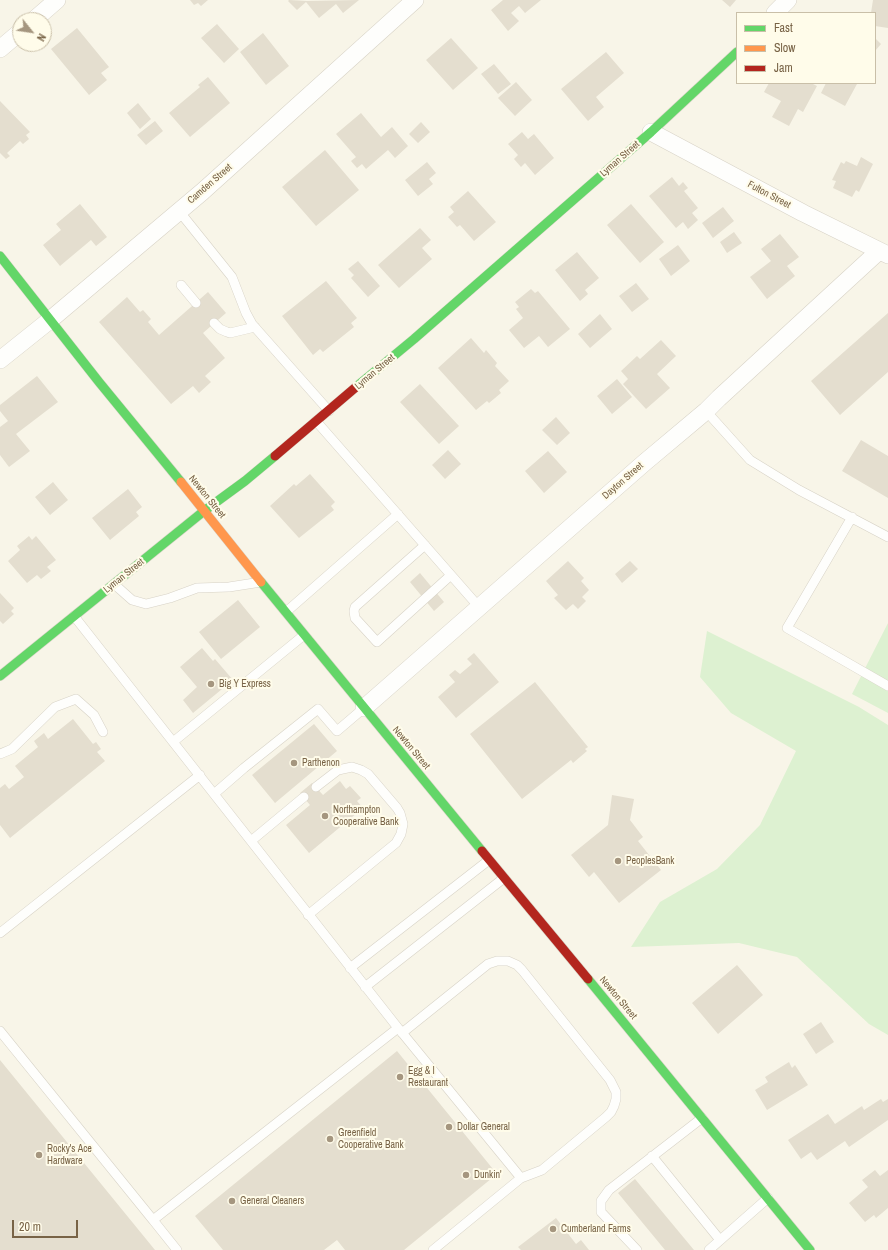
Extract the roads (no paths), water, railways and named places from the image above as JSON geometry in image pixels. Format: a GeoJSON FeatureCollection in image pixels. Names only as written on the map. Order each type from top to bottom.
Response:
{"type":"FeatureCollection","features":[{"type":"Feature","properties":{"kind":"main road","name":"Lyman Street"},"geometry":{"type":"LineString","coordinates":[[0,676],[204,511],[245,481],[329,411],[414,339],[651,132],[736,53]]}},
{"type":"Feature","properties":{"kind":"main road","name":"Newton Street"},"geometry":{"type":"LineString","coordinates":[[0,256],[304,635],[810,1250]]}},
{"type":"Feature","properties":{"kind":"street"},"geometry":{"type":"LineString","coordinates":[[43,12],[57,0]]}},
{"type":"Feature","properties":{"kind":"street","name":"Camden Street"},"geometry":{"type":"LineString","coordinates":[[0,360],[50,320],[179,211],[415,0]]}},
{"type":"Feature","properties":{"kind":"street"},"geometry":{"type":"LineString","coordinates":[[776,12],[788,0]]}},
{"type":"Feature","properties":{"kind":"street"},"geometry":{"type":"LineString","coordinates":[[0,49],[12,39]]}},
{"type":"Feature","properties":{"kind":"street","name":"Fulton Street"},"geometry":{"type":"LineString","coordinates":[[651,132],[803,213],[884,253]]}},
{"type":"Feature","properties":{"kind":"street","name":"Dayton Street"},"geometry":{"type":"LineString","coordinates":[[364,708],[644,463],[706,411],[884,253]]}},
{"type":"Feature","properties":{"kind":"lane"},"geometry":{"type":"LineString","coordinates":[[179,211],[232,276],[246,313],[255,327],[329,411]]}},
{"type":"Feature","properties":{"kind":"lane"},"geometry":{"type":"LineString","coordinates":[[181,285],[196,303]]}},
{"type":"Feature","properties":{"kind":"lane"},"geometry":{"type":"LineString","coordinates":[[214,323],[220,329],[227,332],[255,327]]}},
{"type":"Feature","properties":{"kind":"lane"},"geometry":{"type":"LineString","coordinates":[[706,411],[750,460],[799,490],[888,537]]}},
{"type":"Feature","properties":{"kind":"lane"},"geometry":{"type":"LineString","coordinates":[[316,421],[479,607]]}},
{"type":"Feature","properties":{"kind":"lane"},"geometry":{"type":"LineString","coordinates":[[286,612],[398,514]]}},
{"type":"Feature","properties":{"kind":"lane"},"geometry":{"type":"LineString","coordinates":[[852,517],[787,628],[888,686]]}},
{"type":"Feature","properties":{"kind":"lane"},"geometry":{"type":"LineString","coordinates":[[425,545],[355,607],[355,618],[377,642],[451,575]]}},
{"type":"Feature","properties":{"kind":"lane"},"geometry":{"type":"LineString","coordinates":[[114,584],[132,600],[146,604],[170,598],[197,588],[229,587],[261,582]]}},
{"type":"Feature","properties":{"kind":"lane"},"geometry":{"type":"LineString","coordinates":[[74,616],[365,987],[521,1178]]}},
{"type":"Feature","properties":{"kind":"lane"},"geometry":{"type":"LineString","coordinates":[[173,742],[304,635]]}},
{"type":"Feature","properties":{"kind":"lane"},"geometry":{"type":"LineString","coordinates":[[0,754],[12,749],[55,707],[76,699],[94,715],[103,732]]}},
{"type":"Feature","properties":{"kind":"lane"},"geometry":{"type":"LineString","coordinates":[[214,794],[318,709],[337,731],[364,708]]}},
{"type":"Feature","properties":{"kind":"lane"},"geometry":{"type":"LineString","coordinates":[[308,915],[393,845],[400,837],[403,824],[397,808],[365,771],[352,767],[338,770],[316,787]]}},
{"type":"Feature","properties":{"kind":"lane"},"geometry":{"type":"LineString","coordinates":[[0,933],[200,775]]}},
{"type":"Feature","properties":{"kind":"lane"},"geometry":{"type":"LineString","coordinates":[[251,841],[304,797]]}},
{"type":"Feature","properties":{"kind":"lane"},"geometry":{"type":"LineString","coordinates":[[350,968],[489,860]]}},
{"type":"Feature","properties":{"kind":"lane"},"geometry":{"type":"LineString","coordinates":[[365,987],[504,878]]}},
{"type":"Feature","properties":{"kind":"lane"},"geometry":{"type":"LineString","coordinates":[[153,1220],[488,964],[504,960],[514,964],[522,970],[610,1080],[615,1089],[616,1099],[611,1112],[606,1117],[542,1170],[521,1178],[434,1250]]}},
{"type":"Feature","properties":{"kind":"lane"},"geometry":{"type":"LineString","coordinates":[[0,1031],[177,1250]]}},
{"type":"Feature","properties":{"kind":"lane"},"geometry":{"type":"LineString","coordinates":[[636,1250],[602,1212],[601,1201],[609,1190],[702,1118]]}},
{"type":"Feature","properties":{"kind":"lane"},"geometry":{"type":"LineString","coordinates":[[652,1156],[720,1240]]}},
{"type":"Feature","properties":{"kind":"lane"},"geometry":{"type":"LineString","coordinates":[[709,1250],[768,1198]]}},
{"type":"Feature","properties":{"kind":"place","name":"Big Y Express"},"geometry":{"type":"Point","coordinates":[211,684]}},
{"type":"Feature","properties":{"kind":"place","name":"Parthenon"},"geometry":{"type":"Point","coordinates":[294,763]}},
{"type":"Feature","properties":{"kind":"place","name":"Northampton Cooperative Bank"},"geometry":{"type":"Point","coordinates":[325,816]}},
{"type":"Feature","properties":{"kind":"place","name":"PeoplesBank"},"geometry":{"type":"Point","coordinates":[618,861]}},
{"type":"Feature","properties":{"kind":"place","name":"Egg & I Restaurant"},"geometry":{"type":"Point","coordinates":[400,1077]}},
{"type":"Feature","properties":{"kind":"place","name":"Dollar General"},"geometry":{"type":"Point","coordinates":[449,1127]}},
{"type":"Feature","properties":{"kind":"place","name":"Greenfield Cooperative Bank"},"geometry":{"type":"Point","coordinates":[330,1139]}},
{"type":"Feature","properties":{"kind":"place","name":"Rocky's Ace Hardware"},"geometry":{"type":"Point","coordinates":[39,1155]}},
{"type":"Feature","properties":{"kind":"place","name":"Dunkin'"},"geometry":{"type":"Point","coordinates":[466,1175]}},
{"type":"Feature","properties":{"kind":"place","name":"General Cleaners"},"geometry":{"type":"Point","coordinates":[232,1201]}},
{"type":"Feature","properties":{"kind":"place","name":"Cumberland Farms"},"geometry":{"type":"Point","coordinates":[553,1229]}}]}
